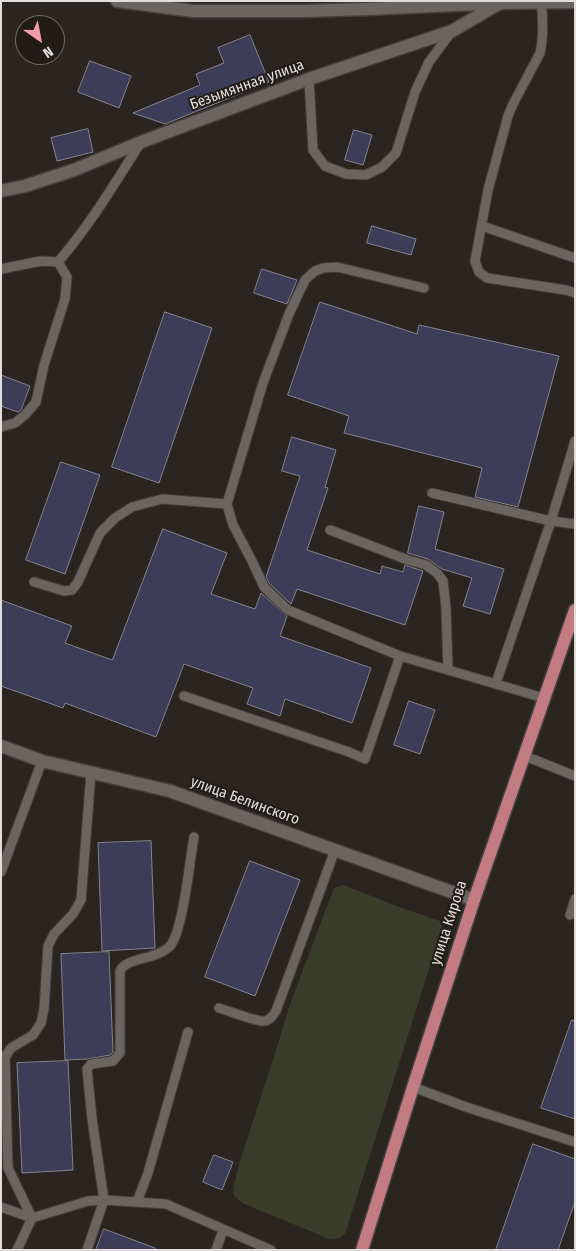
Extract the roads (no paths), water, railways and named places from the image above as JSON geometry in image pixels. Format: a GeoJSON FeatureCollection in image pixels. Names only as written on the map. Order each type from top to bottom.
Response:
{"type":"FeatureCollection","features":[{"type":"Feature","properties":{"kind":"main road","name":"улица Кирова"},"geometry":{"type":"LineString","coordinates":[[362,1250],[412,1087],[474,900],[575,610]]}},
{"type":"Feature","properties":{"kind":"street"},"geometry":{"type":"LineString","coordinates":[[117,1],[193,11],[305,6],[575,2]]}},
{"type":"Feature","properties":{"kind":"street","name":"Безымянная улица"},"geometry":{"type":"LineString","coordinates":[[1,190],[25,186],[74,170],[141,142],[309,79],[452,31],[500,3]]}},
{"type":"Feature","properties":{"kind":"street","name":"улица Белинского"},"geometry":{"type":"LineString","coordinates":[[1,746],[42,761],[170,791],[474,900]]}},
{"type":"Feature","properties":{"kind":"lane"},"geometry":{"type":"LineString","coordinates":[[541,2],[543,34],[540,53],[508,116],[490,180],[475,261],[479,272],[487,278],[575,293]]}},
{"type":"Feature","properties":{"kind":"lane"},"geometry":{"type":"LineString","coordinates":[[309,79],[313,150],[325,166],[346,174],[366,175],[382,167],[396,153],[415,92],[429,62],[452,31]]}},
{"type":"Feature","properties":{"kind":"lane"},"geometry":{"type":"LineString","coordinates":[[58,262],[99,209],[141,142]]}},
{"type":"Feature","properties":{"kind":"lane"},"geometry":{"type":"LineString","coordinates":[[482,226],[575,258]]}},
{"type":"Feature","properties":{"kind":"lane"},"geometry":{"type":"LineString","coordinates":[[1,269],[41,261],[58,262]]}},
{"type":"Feature","properties":{"kind":"lane"},"geometry":{"type":"LineString","coordinates":[[1,427],[15,423],[36,402],[44,365],[65,300],[67,277],[58,262]]}},
{"type":"Feature","properties":{"kind":"lane"},"geometry":{"type":"LineString","coordinates":[[424,288],[337,268],[323,268],[315,271],[305,280],[289,314],[263,383],[227,504],[234,525],[264,587],[288,610],[400,656],[544,698]]}},
{"type":"Feature","properties":{"kind":"lane"},"geometry":{"type":"LineString","coordinates":[[496,683],[551,521],[575,441]]}},
{"type":"Feature","properties":{"kind":"lane"},"geometry":{"type":"LineString","coordinates":[[432,493],[551,521],[575,524]]}},
{"type":"Feature","properties":{"kind":"lane"},"geometry":{"type":"LineString","coordinates":[[34,582],[64,591],[72,590],[78,582],[100,533],[115,518],[132,507],[162,499],[227,504]]}},
{"type":"Feature","properties":{"kind":"lane"},"geometry":{"type":"LineString","coordinates":[[330,530],[426,565],[437,573],[443,581],[448,669]]}},
{"type":"Feature","properties":{"kind":"lane"},"geometry":{"type":"LineString","coordinates":[[184,696],[365,759],[400,656]]}},
{"type":"Feature","properties":{"kind":"lane"},"geometry":{"type":"LineString","coordinates":[[525,756],[575,776]]}},
{"type":"Feature","properties":{"kind":"lane"},"geometry":{"type":"LineString","coordinates":[[1,872],[42,761]]}},
{"type":"Feature","properties":{"kind":"lane"},"geometry":{"type":"LineString","coordinates":[[32,1218],[8,1168],[5,1057],[11,1048],[33,1035],[41,1023],[44,1009],[48,946],[54,934],[73,914],[81,900],[91,773]]}},
{"type":"Feature","properties":{"kind":"lane"},"geometry":{"type":"LineString","coordinates":[[87,1250],[104,1200],[87,1070],[91,1064],[113,1061],[120,1053],[120,972],[122,966],[162,952],[174,940],[182,913],[194,836]]}},
{"type":"Feature","properties":{"kind":"lane"},"geometry":{"type":"LineString","coordinates":[[219,1008],[258,1020],[266,1021],[272,1018],[335,850]]}},
{"type":"Feature","properties":{"kind":"lane"},"geometry":{"type":"LineString","coordinates":[[570,915],[575,899]]}},
{"type":"Feature","properties":{"kind":"lane"},"geometry":{"type":"LineString","coordinates":[[137,1202],[148,1173],[188,1032]]}},
{"type":"Feature","properties":{"kind":"lane"},"geometry":{"type":"LineString","coordinates":[[412,1087],[466,1107],[575,1142]]}},
{"type":"Feature","properties":{"kind":"lane"},"geometry":{"type":"LineString","coordinates":[[1,1207],[32,1218],[88,1201],[104,1200],[166,1204],[272,1250]]}},
{"type":"Feature","properties":{"kind":"lane"},"geometry":{"type":"LineString","coordinates":[[17,1250],[32,1218]]}},
{"type":"Feature","properties":{"kind":"lane"},"geometry":{"type":"LineString","coordinates":[[216,1250],[223,1230]]}}]}
